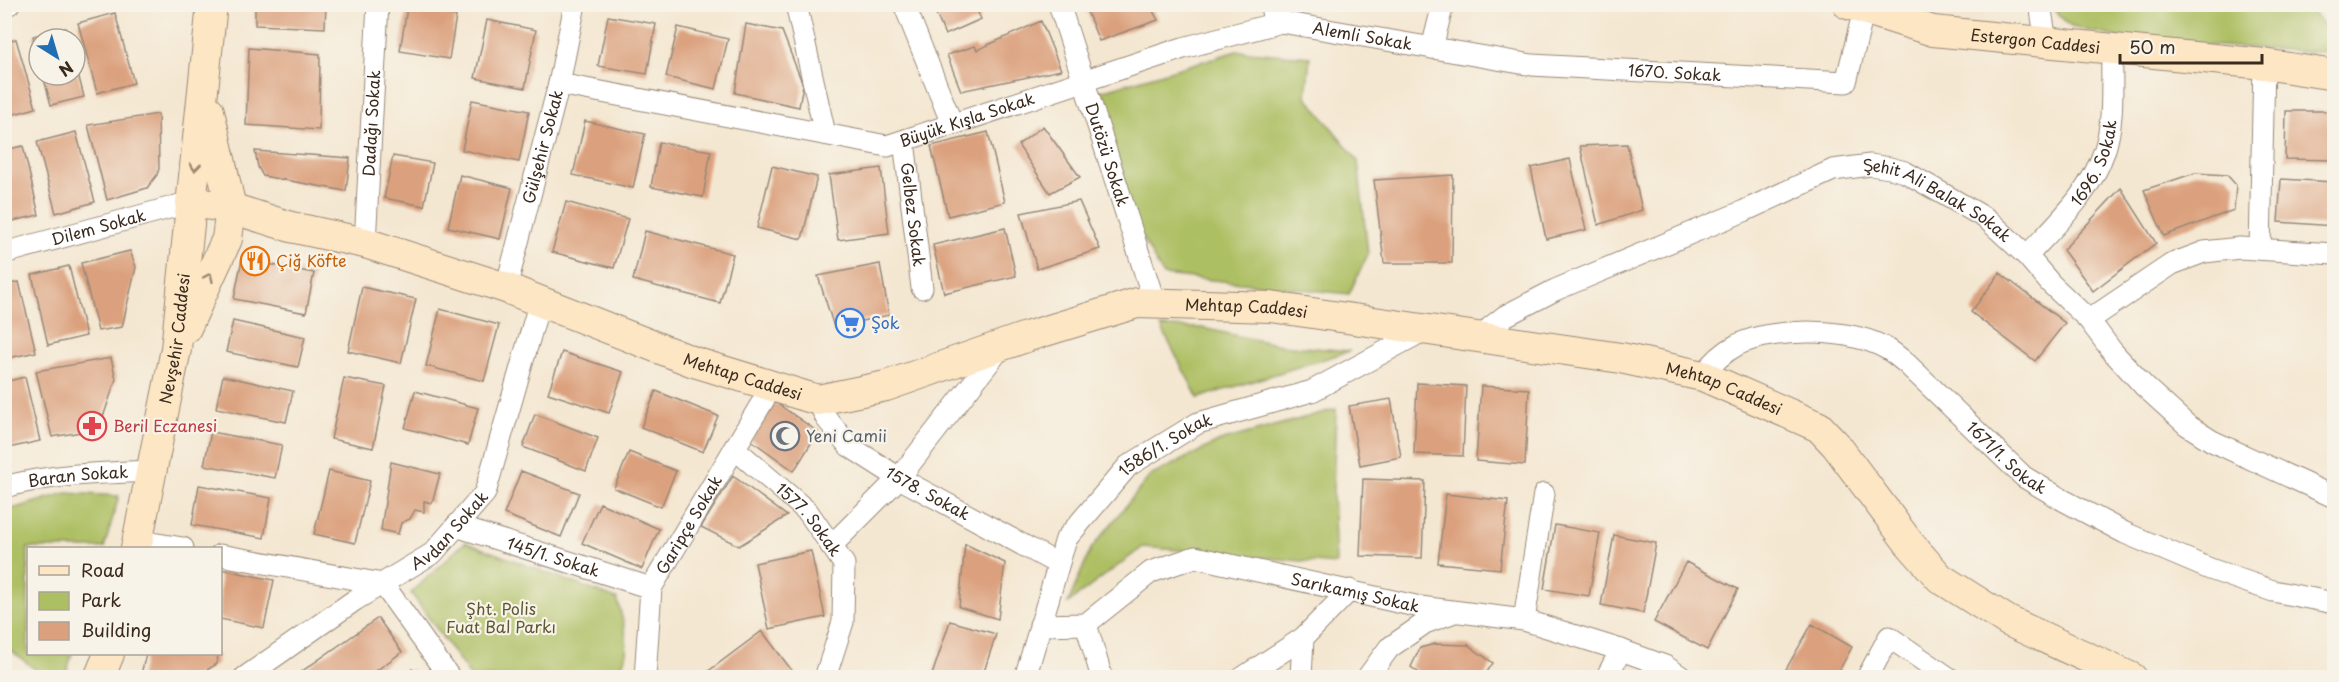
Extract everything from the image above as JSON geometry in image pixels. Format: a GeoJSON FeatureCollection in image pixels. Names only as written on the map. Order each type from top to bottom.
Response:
{"type":"FeatureCollection","features":[{"type":"Feature","properties":{"kind":"main road"},"geometry":{"type":"LineString","coordinates":[[191,202],[212,4]]}},
{"type":"Feature","properties":{"kind":"main road","name":"Estergon Caddesi"},"geometry":{"type":"LineString","coordinates":[[1856,7],[1933,31],[2112,51],[2264,64],[2334,75]]}},
{"type":"Feature","properties":{"kind":"main road"},"geometry":{"type":"LineString","coordinates":[[176,349],[227,239],[231,208],[204,91]]}},
{"type":"Feature","properties":{"kind":"main road","name":"Mehtap Caddesi"},"geometry":{"type":"LineString","coordinates":[[191,202],[231,208],[291,227],[365,243],[506,288],[694,362],[818,400],[886,386],[1002,345],[1137,303],[1270,307],[1422,331],[1621,358],[1703,376],[1819,427],[1836,445],[1909,543],[1940,578],[2008,621],[2132,678]]}},
{"type":"Feature","properties":{"kind":"main road","name":"Nevşehir Caddesi"},"geometry":{"type":"LineString","coordinates":[[137,545],[176,349],[191,202]]}},
{"type":"Feature","properties":{"kind":"main road"},"geometry":{"type":"LineString","coordinates":[[187,235],[227,239],[291,227]]}},
{"type":"Feature","properties":{"kind":"main road"},"geometry":{"type":"LineString","coordinates":[[99,678],[109,655]]}},
{"type":"Feature","properties":{"kind":"street"},"geometry":{"type":"LineString","coordinates":[[4,6],[9,4]]}},
{"type":"Feature","properties":{"kind":"street","name":"Dadağı Sokak"},"geometry":{"type":"LineString","coordinates":[[365,243],[378,4]]}},
{"type":"Feature","properties":{"kind":"street","name":"Gülşehir Sokak"},"geometry":{"type":"LineString","coordinates":[[506,288],[559,84],[575,4]]}},
{"type":"Feature","properties":{"kind":"street"},"geometry":{"type":"LineString","coordinates":[[796,4],[825,134]]}},
{"type":"Feature","properties":{"kind":"street"},"geometry":{"type":"LineString","coordinates":[[904,4],[952,124]]}},
{"type":"Feature","properties":{"kind":"street","name":"Dutözü Sokak"},"geometry":{"type":"LineString","coordinates":[[1059,4],[1155,304]]}},
{"type":"Feature","properties":{"kind":"street"},"geometry":{"type":"LineString","coordinates":[[1265,4],[1279,13]]}},
{"type":"Feature","properties":{"kind":"street"},"geometry":{"type":"LineString","coordinates":[[1432,48],[1443,4]]}},
{"type":"Feature","properties":{"kind":"street"},"geometry":{"type":"LineString","coordinates":[[2040,4],[2046,42]]}},
{"type":"Feature","properties":{"kind":"street","name":"1670. Sokak"},"geometry":{"type":"LineString","coordinates":[[1432,48],[1532,65],[1846,82],[1856,7]]}},
{"type":"Feature","properties":{"kind":"street","name":"Büyük Kışla Sokak"},"geometry":{"type":"LineString","coordinates":[[559,84],[887,146],[1183,48],[1279,13]]}},
{"type":"Feature","properties":{"kind":"street","name":"Alemli Sokak"},"geometry":{"type":"LineString","coordinates":[[1279,13],[1432,48]]}},
{"type":"Feature","properties":{"kind":"street","name":"1696. Sokak"},"geometry":{"type":"LineString","coordinates":[[2027,256],[2077,201],[2098,168],[2105,151],[2110,120],[2112,51]]}},
{"type":"Feature","properties":{"kind":"street"},"geometry":{"type":"LineString","coordinates":[[2260,249],[2264,64]]}},
{"type":"Feature","properties":{"kind":"street","name":"Gelbez Sokak"},"geometry":{"type":"LineString","coordinates":[[904,141],[922,288]]}},
{"type":"Feature","properties":{"kind":"street","name":"Şehit Ali Balak Sokak"},"geometry":{"type":"LineString","coordinates":[[1481,339],[1505,316],[1555,291],[1744,211],[1833,170],[1870,165],[1905,172],[1987,219],[2027,256],[2051,284],[2089,320],[2112,351],[2144,386],[2187,425],[2212,441],[2334,497]]}},
{"type":"Feature","properties":{"kind":"street","name":"Dilem Sokak"},"geometry":{"type":"LineString","coordinates":[[4,253],[191,202]]}},
{"type":"Feature","properties":{"kind":"street"},"geometry":{"type":"LineString","coordinates":[[2089,320],[2180,260],[2221,249],[2334,254]]}},
{"type":"Feature","properties":{"kind":"street","name":"Avdan Sokak"},"geometry":{"type":"LineString","coordinates":[[244,678],[355,600],[433,554],[485,493],[540,301]]}},
{"type":"Feature","properties":{"kind":"street","name":"1586/1. Sokak"},"geometry":{"type":"LineString","coordinates":[[1024,678],[1066,538],[1128,466],[1198,423],[1312,391],[1422,331]]}},
{"type":"Feature","properties":{"kind":"street","name":"1671/1. Sokak"},"geometry":{"type":"LineString","coordinates":[[1703,376],[1724,352],[1753,339],[1808,332],[1832,332],[1869,341],[1888,349],[1907,364],[2024,477],[2062,500],[2124,533],[2210,569],[2273,591],[2334,603]]}},
{"type":"Feature","properties":{"kind":"street"},"geometry":{"type":"LineString","coordinates":[[831,546],[899,478],[1002,345]]}},
{"type":"Feature","properties":{"kind":"street","name":"Garipçe Sokak"},"geometry":{"type":"LineString","coordinates":[[645,678],[651,588],[772,386]]}},
{"type":"Feature","properties":{"kind":"street","name":"1578. Sokak"},"geometry":{"type":"LineString","coordinates":[[818,400],[826,418],[849,446],[899,478],[1058,564]]}},
{"type":"Feature","properties":{"kind":"street","name":"1577. Sokak"},"geometry":{"type":"LineString","coordinates":[[734,448],[808,512],[844,564],[843,622],[825,678]]}},
{"type":"Feature","properties":{"kind":"street","name":"Baran Sokak"},"geometry":{"type":"LineString","coordinates":[[4,488],[26,482],[92,474],[151,471]]}},
{"type":"Feature","properties":{"kind":"street"},"geometry":{"type":"LineString","coordinates":[[1524,620],[1545,494]]}},
{"type":"Feature","properties":{"kind":"street","name":"145/1. Sokak"},"geometry":{"type":"LineString","coordinates":[[456,526],[651,588]]}},
{"type":"Feature","properties":{"kind":"street"},"geometry":{"type":"LineString","coordinates":[[137,545],[160,547]]}},
{"type":"Feature","properties":{"kind":"street"},"geometry":{"type":"LineString","coordinates":[[222,555],[383,584],[450,678]]}},
{"type":"Feature","properties":{"kind":"street","name":"Sarıkamış Sokak"},"geometry":{"type":"LineString","coordinates":[[1086,624],[1151,573],[1195,556],[1420,607],[1524,620],[1665,666],[1683,678]]}},
{"type":"Feature","properties":{"kind":"street"},"geometry":{"type":"LineString","coordinates":[[1242,678],[1303,638],[1350,590]]}},
{"type":"Feature","properties":{"kind":"street"},"geometry":{"type":"LineString","coordinates":[[1368,678],[1389,648],[1425,623],[1456,611]]}},
{"type":"Feature","properties":{"kind":"street"},"geometry":{"type":"LineString","coordinates":[[1040,625],[1086,624],[1102,678]]}},
{"type":"Feature","properties":{"kind":"street"},"geometry":{"type":"LineString","coordinates":[[1867,678],[1889,637],[1949,678]]}},
{"type":"Feature","properties":{"kind":"street"},"geometry":{"type":"LineString","coordinates":[[1301,678],[1303,638]]}},
{"type":"Feature","properties":{"kind":"street"},"geometry":{"type":"LineString","coordinates":[[1606,678],[1621,650]]}},
{"type":"Feature","properties":{"kind":"green space"},"geometry":{"type":"Polygon","coordinates":[[[2053,5],[2305,5],[2329,32],[2334,53],[2136,41],[2071,27],[2055,11],[2053,5]]]}},
{"type":"Feature","properties":{"kind":"green space"},"geometry":{"type":"Polygon","coordinates":[[[1237,51],[1310,57],[1306,96],[1358,161],[1368,254],[1349,294],[1163,275],[1127,210],[1095,93],[1237,51]]]}},
{"type":"Feature","properties":{"kind":"green space"},"geometry":{"type":"Polygon","coordinates":[[[1161,327],[1202,328],[1280,345],[1350,351],[1198,398],[1161,327]]]}},
{"type":"Feature","properties":{"kind":"green space"},"geometry":{"type":"Polygon","coordinates":[[[1336,409],[1333,492],[1336,564],[1143,547],[1068,603],[1091,549],[1150,476],[1220,441],[1336,409]]]}},
{"type":"Feature","properties":{"kind":"green space"},"geometry":{"type":"Polygon","coordinates":[[[66,493],[119,496],[104,547],[27,547],[27,655],[72,655],[65,677],[45,677],[5,646],[5,511],[66,493]]]}},
{"type":"Feature","properties":{"kind":"green space","name":"Şht. Polis Fuat Bal Parkı"},"geometry":{"type":"Polygon","coordinates":[[[465,542],[617,599],[626,642],[626,652],[618,670],[609,678],[471,677],[411,593],[465,542]]]}},
{"type":"Feature","properties":{"kind":"building"},"geometry":{"type":"Polygon","coordinates":[[[255,4],[326,4],[325,28],[255,25],[255,4]]]}},
{"type":"Feature","properties":{"kind":"building"},"geometry":{"type":"Polygon","coordinates":[[[932,4],[974,4],[981,19],[945,35],[932,4]]]}},
{"type":"Feature","properties":{"kind":"building"},"geometry":{"type":"Polygon","coordinates":[[[1000,4],[1019,4],[1019,5],[1002,11],[1000,4]]]}},
{"type":"Feature","properties":{"kind":"building"},"geometry":{"type":"Polygon","coordinates":[[[1084,4],[1149,4],[1158,20],[1099,41],[1084,4]]]}},
{"type":"Feature","properties":{"kind":"building"},"geometry":{"type":"Polygon","coordinates":[[[407,8],[456,16],[449,59],[400,51],[407,8]]]}},
{"type":"Feature","properties":{"kind":"building"},"geometry":{"type":"Polygon","coordinates":[[[115,13],[134,83],[97,93],[87,56],[87,27],[79,27],[78,23],[115,13]]]}},
{"type":"Feature","properties":{"kind":"building"},"geometry":{"type":"Polygon","coordinates":[[[608,16],[656,24],[647,74],[598,66],[608,16]]]}},
{"type":"Feature","properties":{"kind":"building"},"geometry":{"type":"Polygon","coordinates":[[[487,20],[536,30],[525,88],[475,78],[487,20]]]}},
{"type":"Feature","properties":{"kind":"building"},"geometry":{"type":"Polygon","coordinates":[[[1041,21],[1061,70],[961,91],[947,55],[975,46],[977,50],[1041,21]]]}},
{"type":"Feature","properties":{"kind":"building"},"geometry":{"type":"Polygon","coordinates":[[[746,24],[782,31],[803,85],[799,107],[735,93],[746,24]]]}},
{"type":"Feature","properties":{"kind":"building"},"geometry":{"type":"Polygon","coordinates":[[[678,27],[728,39],[716,89],[666,77],[678,27]]]}},
{"type":"Feature","properties":{"kind":"building"},"geometry":{"type":"Polygon","coordinates":[[[16,39],[27,77],[27,87],[30,87],[36,108],[4,117],[4,42],[16,39]]]}},
{"type":"Feature","properties":{"kind":"building"},"geometry":{"type":"Polygon","coordinates":[[[249,48],[320,54],[319,130],[246,125],[249,48]]]}},
{"type":"Feature","properties":{"kind":"building"},"geometry":{"type":"Polygon","coordinates":[[[46,87],[81,87],[84,97],[51,105],[46,87]]]}},
{"type":"Feature","properties":{"kind":"building"},"geometry":{"type":"Polygon","coordinates":[[[472,100],[529,111],[519,162],[462,150],[472,100]]]}},
{"type":"Feature","properties":{"kind":"building"},"geometry":{"type":"Polygon","coordinates":[[[2286,111],[2334,111],[2334,160],[2285,159],[2286,111]]]}},
{"type":"Feature","properties":{"kind":"building"},"geometry":{"type":"Polygon","coordinates":[[[158,114],[159,169],[157,175],[147,188],[107,200],[88,125],[158,114]]]}},
{"type":"Feature","properties":{"kind":"building"},"geometry":{"type":"Polygon","coordinates":[[[585,121],[645,134],[633,188],[573,175],[585,121]]]}},
{"type":"Feature","properties":{"kind":"building"},"geometry":{"type":"Polygon","coordinates":[[[1043,126],[1080,177],[1050,193],[1018,145],[1043,126]]]}},
{"type":"Feature","properties":{"kind":"building"},"geometry":{"type":"Polygon","coordinates":[[[76,132],[95,202],[56,213],[37,142],[76,132]]]}},
{"type":"Feature","properties":{"kind":"building"},"geometry":{"type":"Polygon","coordinates":[[[988,132],[1005,202],[948,216],[931,146],[988,132]]]}},
{"type":"Feature","properties":{"kind":"building"},"geometry":{"type":"Polygon","coordinates":[[[659,142],[711,151],[703,197],[651,187],[659,142]]]}},
{"type":"Feature","properties":{"kind":"building"},"geometry":{"type":"Polygon","coordinates":[[[1627,144],[1642,210],[1598,225],[1580,146],[1627,144]]]}},
{"type":"Feature","properties":{"kind":"building"},"geometry":{"type":"Polygon","coordinates":[[[23,146],[39,215],[4,223],[4,150],[23,146]]]}},
{"type":"Feature","properties":{"kind":"building"},"geometry":{"type":"Polygon","coordinates":[[[255,151],[350,158],[346,191],[263,176],[258,167],[255,151]]]}},
{"type":"Feature","properties":{"kind":"building"},"geometry":{"type":"Polygon","coordinates":[[[393,156],[433,163],[424,206],[384,198],[393,156]]]}},
{"type":"Feature","properties":{"kind":"building"},"geometry":{"type":"Polygon","coordinates":[[[1570,159],[1586,230],[1546,239],[1531,168],[1570,159]]]}},
{"type":"Feature","properties":{"kind":"building"},"geometry":{"type":"Polygon","coordinates":[[[772,166],[817,177],[802,239],[757,228],[772,166]]]}},
{"type":"Feature","properties":{"kind":"building"},"geometry":{"type":"Polygon","coordinates":[[[881,168],[889,233],[838,240],[829,175],[881,168]]]}},
{"type":"Feature","properties":{"kind":"building"},"geometry":{"type":"Polygon","coordinates":[[[2195,173],[2227,175],[2236,185],[2234,210],[2164,236],[2144,190],[2195,173]]]}},
{"type":"Feature","properties":{"kind":"building"},"geometry":{"type":"Polygon","coordinates":[[[460,175],[512,188],[500,239],[448,227],[460,175]]]}},
{"type":"Feature","properties":{"kind":"building"},"geometry":{"type":"Polygon","coordinates":[[[1453,175],[1452,263],[1384,263],[1374,180],[1453,175]]]}},
{"type":"Feature","properties":{"kind":"building"},"geometry":{"type":"Polygon","coordinates":[[[2281,179],[2334,182],[2334,226],[2278,222],[2281,179]]]}},
{"type":"Feature","properties":{"kind":"building"},"geometry":{"type":"Polygon","coordinates":[[[2121,188],[2156,243],[2093,291],[2063,250],[2121,188]]]}},
{"type":"Feature","properties":{"kind":"building"},"geometry":{"type":"Polygon","coordinates":[[[1079,201],[1100,249],[1037,269],[1021,213],[1079,201]]]}},
{"type":"Feature","properties":{"kind":"building"},"geometry":{"type":"Polygon","coordinates":[[[566,202],[628,219],[614,268],[552,252],[566,202]]]}},
{"type":"Feature","properties":{"kind":"building"},"geometry":{"type":"Polygon","coordinates":[[[1005,228],[1016,276],[944,293],[933,245],[1005,228]]]}},
{"type":"Feature","properties":{"kind":"building"},"geometry":{"type":"Polygon","coordinates":[[[645,231],[733,254],[720,303],[633,280],[645,231]]]}},
{"type":"Feature","properties":{"kind":"building"},"geometry":{"type":"Polygon","coordinates":[[[130,251],[136,267],[122,327],[98,331],[81,263],[130,251]]]}},
{"type":"Feature","properties":{"kind":"building"},"geometry":{"type":"Polygon","coordinates":[[[242,259],[314,273],[306,313],[234,299],[242,259]]]}},
{"type":"Feature","properties":{"kind":"building"},"geometry":{"type":"Polygon","coordinates":[[[880,264],[889,315],[834,327],[818,276],[880,264]]]}},
{"type":"Feature","properties":{"kind":"building"},"geometry":{"type":"Polygon","coordinates":[[[69,266],[86,336],[48,345],[32,275],[69,266]]]}},
{"type":"Feature","properties":{"kind":"building"},"geometry":{"type":"Polygon","coordinates":[[[2000,273],[2065,323],[2035,361],[1971,312],[2000,273]]]}},
{"type":"Feature","properties":{"kind":"building"},"geometry":{"type":"Polygon","coordinates":[[[19,282],[36,352],[4,359],[4,285],[19,282]]]}},
{"type":"Feature","properties":{"kind":"building"},"geometry":{"type":"Polygon","coordinates":[[[362,287],[416,299],[401,363],[348,351],[362,287]]]}},
{"type":"Feature","properties":{"kind":"building"},"geometry":{"type":"Polygon","coordinates":[[[440,309],[499,325],[484,381],[426,366],[440,309]]]}},
{"type":"Feature","properties":{"kind":"building"},"geometry":{"type":"Polygon","coordinates":[[[233,321],[305,337],[298,367],[226,352],[233,321]]]}},
{"type":"Feature","properties":{"kind":"building"},"geometry":{"type":"Polygon","coordinates":[[[562,352],[623,372],[609,413],[548,393],[562,352]]]}},
{"type":"Feature","properties":{"kind":"building"},"geometry":{"type":"Polygon","coordinates":[[[111,358],[116,379],[99,429],[52,437],[36,371],[111,358]]]}},
{"type":"Feature","properties":{"kind":"building"},"geometry":{"type":"Polygon","coordinates":[[[223,376],[293,391],[286,422],[216,408],[223,376]]]}},
{"type":"Feature","properties":{"kind":"building"},"geometry":{"type":"Polygon","coordinates":[[[25,377],[40,441],[4,449],[4,382],[25,377]]]}},
{"type":"Feature","properties":{"kind":"building"},"geometry":{"type":"Polygon","coordinates":[[[344,378],[386,386],[373,448],[331,439],[344,378]]]}},
{"type":"Feature","properties":{"kind":"building"},"geometry":{"type":"Polygon","coordinates":[[[1417,383],[1466,386],[1463,456],[1414,454],[1417,383]]]}},
{"type":"Feature","properties":{"kind":"building"},"geometry":{"type":"Polygon","coordinates":[[[1481,386],[1529,389],[1525,465],[1476,461],[1481,386]]]}},
{"type":"Feature","properties":{"kind":"building"},"geometry":{"type":"Polygon","coordinates":[[[415,391],[478,408],[468,445],[405,428],[415,391]]]}},
{"type":"Feature","properties":{"kind":"building"},"geometry":{"type":"Polygon","coordinates":[[[656,391],[718,416],[703,452],[641,427],[656,391]]]}},
{"type":"Feature","properties":{"kind":"building"},"geometry":{"type":"Polygon","coordinates":[[[1391,399],[1401,457],[1360,465],[1349,406],[1391,399]]]}},
{"type":"Feature","properties":{"kind":"building","name":"Yeni Camii"},"geometry":{"type":"Polygon","coordinates":[[[775,402],[818,432],[794,471],[751,440],[775,402]]]}},
{"type":"Feature","properties":{"kind":"building"},"geometry":{"type":"Polygon","coordinates":[[[535,414],[598,438],[586,471],[523,447],[535,414]]]}},
{"type":"Feature","properties":{"kind":"building"},"geometry":{"type":"Polygon","coordinates":[[[211,432],[282,445],[275,478],[204,465],[211,432]]]}},
{"type":"Feature","properties":{"kind":"building"},"geometry":{"type":"Polygon","coordinates":[[[629,452],[676,471],[661,507],[614,488],[629,452]]]}},
{"type":"Feature","properties":{"kind":"building"},"geometry":{"type":"Polygon","coordinates":[[[391,462],[440,474],[432,503],[424,501],[424,512],[415,510],[410,519],[401,523],[398,534],[381,530],[391,462]]]}},
{"type":"Feature","properties":{"kind":"building"},"geometry":{"type":"Polygon","coordinates":[[[329,471],[370,481],[355,543],[314,534],[329,471]]]}},
{"type":"Feature","properties":{"kind":"building"},"geometry":{"type":"Polygon","coordinates":[[[521,471],[579,493],[561,537],[504,514],[521,471]]]}},
{"type":"Feature","properties":{"kind":"building"},"geometry":{"type":"Polygon","coordinates":[[[733,476],[787,516],[739,546],[701,527],[733,476]]]}},
{"type":"Feature","properties":{"kind":"building"},"geometry":{"type":"Polygon","coordinates":[[[1363,479],[1425,481],[1422,558],[1360,556],[1363,479]]]}},
{"type":"Feature","properties":{"kind":"building"},"geometry":{"type":"Polygon","coordinates":[[[199,485],[271,498],[264,538],[192,525],[199,485]]]}},
{"type":"Feature","properties":{"kind":"building"},"geometry":{"type":"Polygon","coordinates":[[[1446,494],[1508,501],[1500,569],[1438,563],[1446,494]]]}},
{"type":"Feature","properties":{"kind":"building"},"geometry":{"type":"Polygon","coordinates":[[[600,503],[659,529],[642,569],[582,543],[600,503]]]}},
{"type":"Feature","properties":{"kind":"building"},"geometry":{"type":"Polygon","coordinates":[[[1555,525],[1600,533],[1589,596],[1544,589],[1555,525]]]}},
{"type":"Feature","properties":{"kind":"building"},"geometry":{"type":"Polygon","coordinates":[[[1614,535],[1656,543],[1643,613],[1601,605],[1614,535]]]}},
{"type":"Feature","properties":{"kind":"building"},"geometry":{"type":"Polygon","coordinates":[[[965,544],[1005,563],[998,619],[959,607],[965,544]]]}},
{"type":"Feature","properties":{"kind":"building"},"geometry":{"type":"Polygon","coordinates":[[[811,551],[825,617],[769,629],[755,563],[811,551]]]}},
{"type":"Feature","properties":{"kind":"building"},"geometry":{"type":"Polygon","coordinates":[[[1686,562],[1738,589],[1707,650],[1654,622],[1686,562]]]}},
{"type":"Feature","properties":{"kind":"building"},"geometry":{"type":"Polygon","coordinates":[[[222,569],[274,580],[264,628],[222,619],[222,569]]]}},
{"type":"Feature","properties":{"kind":"building"},"geometry":{"type":"Polygon","coordinates":[[[378,618],[402,652],[366,678],[305,678],[301,672],[378,618]]]}},
{"type":"Feature","properties":{"kind":"building"},"geometry":{"type":"Polygon","coordinates":[[[950,621],[996,634],[982,678],[931,678],[950,621]]]}},
{"type":"Feature","properties":{"kind":"building"},"geometry":{"type":"Polygon","coordinates":[[[1812,624],[1852,647],[1835,678],[1781,678],[1812,624]]]}},
{"type":"Feature","properties":{"kind":"building"},"geometry":{"type":"Polygon","coordinates":[[[762,631],[796,676],[710,678],[706,673],[762,631]]]}},
{"type":"Feature","properties":{"kind":"building"},"geometry":{"type":"Polygon","coordinates":[[[1435,644],[1468,645],[1493,663],[1483,678],[1426,678],[1411,667],[1420,648],[1435,644]]]}},
{"type":"Feature","properties":{"kind":"building"},"geometry":{"type":"Polygon","coordinates":[[[146,655],[218,655],[217,664],[193,678],[140,678],[146,655]]]}},
{"type":"Feature","properties":{"kind":"building"},"geometry":{"type":"Polygon","coordinates":[[[412,669],[418,678],[399,678],[412,669]]]}},
{"type":"Feature","properties":{"kind":"place","name":"Çiğ Köfte"},"geometry":{"type":"Point","coordinates":[255,261]}},
{"type":"Feature","properties":{"kind":"place","name":"Şok"},"geometry":{"type":"Point","coordinates":[850,323]}},
{"type":"Feature","properties":{"kind":"place","name":"Beril Eczanesi"},"geometry":{"type":"Point","coordinates":[92,426]}},
{"type":"Feature","properties":{"kind":"place","name":"Yeni Camii"},"geometry":{"type":"Point","coordinates":[785,436]}}]}
